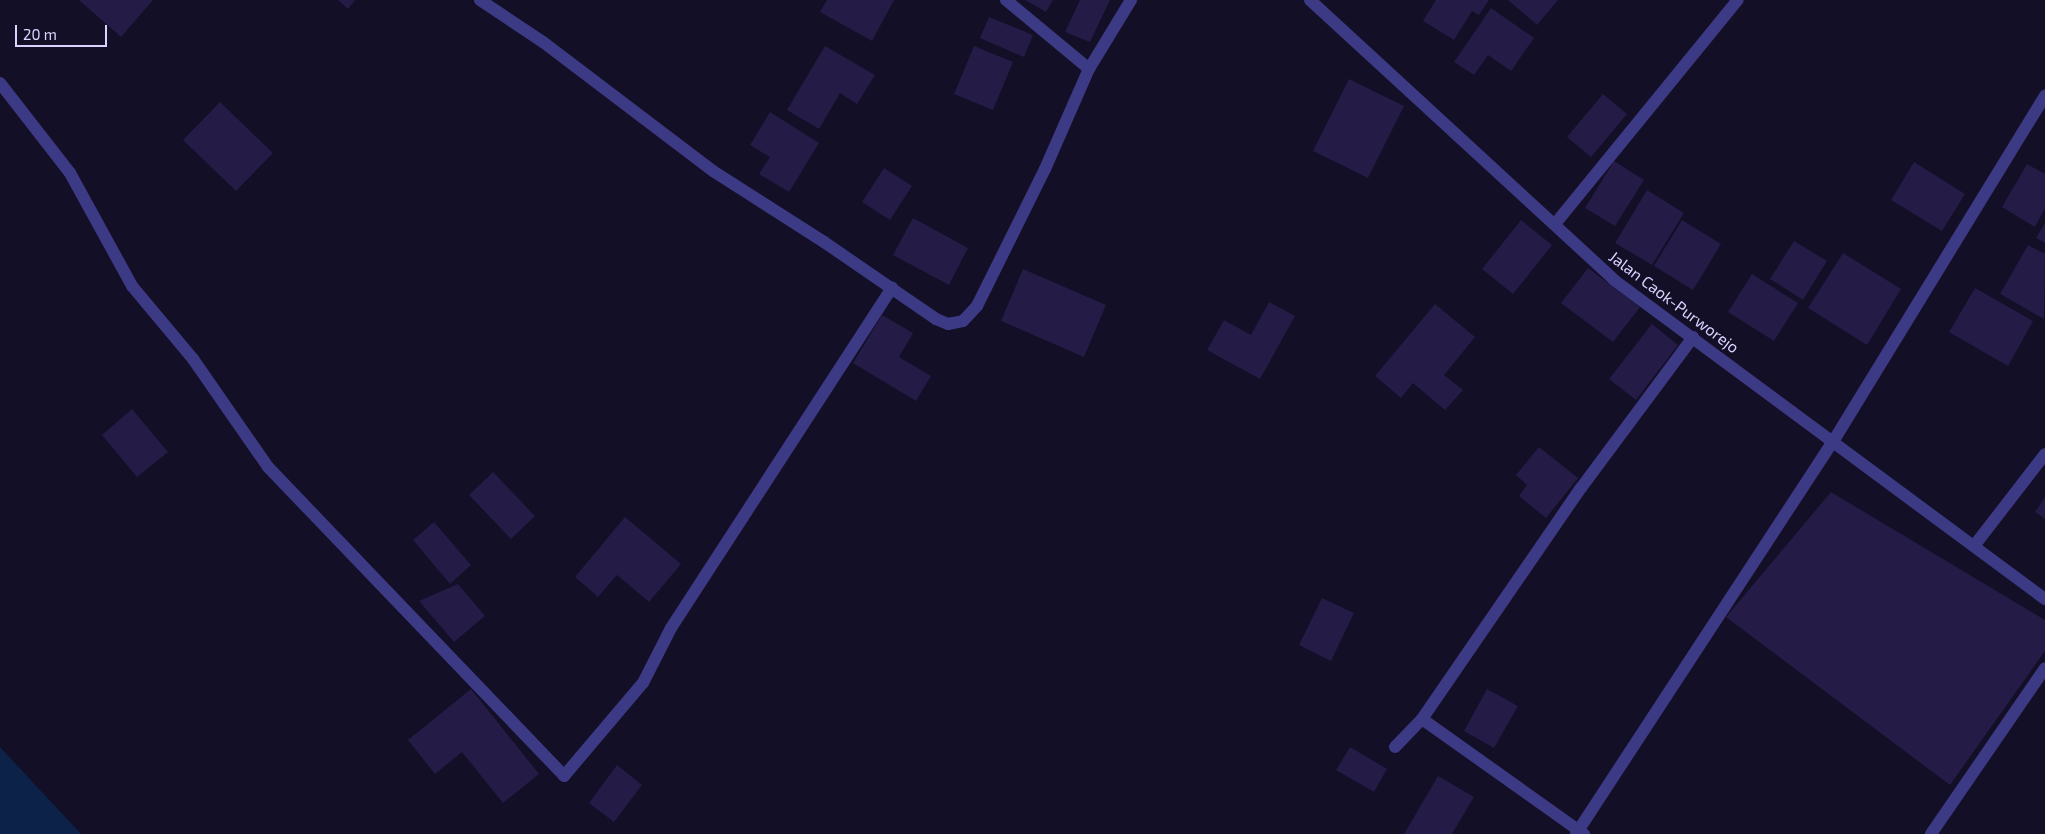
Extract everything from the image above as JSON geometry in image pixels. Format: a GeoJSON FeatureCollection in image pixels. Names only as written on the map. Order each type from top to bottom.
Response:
{"type":"FeatureCollection","features":[{"type":"Feature","properties":{"kind":"street"},"geometry":{"type":"LineString","coordinates":[[480,0],[543,42],[713,172],[892,288],[936,319],[948,324],[963,321],[977,306],[1045,169],[1089,69],[1131,0]]}},
{"type":"Feature","properties":{"kind":"street"},"geometry":{"type":"LineString","coordinates":[[1006,0],[1089,69]]}},
{"type":"Feature","properties":{"kind":"street","name":"Jalan Caok-Purworejo"},"geometry":{"type":"LineString","coordinates":[[1310,0],[1614,280],[1834,440],[2045,599]]}},
{"type":"Feature","properties":{"kind":"street"},"geometry":{"type":"LineString","coordinates":[[1555,224],[1738,0]]}},
{"type":"Feature","properties":{"kind":"street"},"geometry":{"type":"LineString","coordinates":[[0,83],[70,173],[132,286],[198,366],[268,466],[564,776],[643,683],[671,628],[892,288]]}},
{"type":"Feature","properties":{"kind":"street"},"geometry":{"type":"LineString","coordinates":[[1422,720],[1580,832],[1834,440],[2045,96]]}},
{"type":"Feature","properties":{"kind":"street"},"geometry":{"type":"LineString","coordinates":[[1395,747],[1422,720],[1581,488],[1693,337]]}},
{"type":"Feature","properties":{"kind":"street"},"geometry":{"type":"LineString","coordinates":[[1974,546],[2045,454]]}},
{"type":"Feature","properties":{"kind":"street"},"geometry":{"type":"LineString","coordinates":[[1931,834],[2045,668]]}},
{"type":"Feature","properties":{"kind":"water"},"geometry":{"type":"Polygon","coordinates":[[[0,747],[81,834],[0,834],[0,747]]]}},
{"type":"Feature","properties":{"kind":"building"},"geometry":{"type":"Polygon","coordinates":[[[79,0],[153,0],[121,37],[79,0]]]}},
{"type":"Feature","properties":{"kind":"building"},"geometry":{"type":"Polygon","coordinates":[[[338,0],[355,0],[348,9],[338,0]]]}},
{"type":"Feature","properties":{"kind":"building"},"geometry":{"type":"Polygon","coordinates":[[[827,0],[894,0],[872,41],[820,12],[827,0]]]}},
{"type":"Feature","properties":{"kind":"building"},"geometry":{"type":"Polygon","coordinates":[[[1025,0],[1053,0],[1046,12],[1025,0]]]}},
{"type":"Feature","properties":{"kind":"building"},"geometry":{"type":"Polygon","coordinates":[[[1080,0],[1110,0],[1090,42],[1065,32],[1080,0]]]}},
{"type":"Feature","properties":{"kind":"building"},"geometry":{"type":"Polygon","coordinates":[[[1436,0],[1489,0],[1479,15],[1472,11],[1454,40],[1423,21],[1436,0]]]}},
{"type":"Feature","properties":{"kind":"building"},"geometry":{"type":"Polygon","coordinates":[[[1508,0],[1558,0],[1537,25],[1508,0]]]}},
{"type":"Feature","properties":{"kind":"building"},"geometry":{"type":"Polygon","coordinates":[[[1491,8],[1534,38],[1511,71],[1488,55],[1474,75],[1454,62],[1491,8]]]}},
{"type":"Feature","properties":{"kind":"building"},"geometry":{"type":"Polygon","coordinates":[[[989,17],[1033,35],[1024,57],[980,38],[989,17]]]}},
{"type":"Feature","properties":{"kind":"building"},"geometry":{"type":"Polygon","coordinates":[[[825,46],[875,75],[857,104],[840,93],[819,129],[787,110],[825,46]]]}},
{"type":"Feature","properties":{"kind":"building"},"geometry":{"type":"Polygon","coordinates":[[[974,46],[1013,62],[993,110],[954,94],[974,46]]]}},
{"type":"Feature","properties":{"kind":"building"},"geometry":{"type":"Polygon","coordinates":[[[1349,79],[1404,106],[1368,178],[1313,151],[1349,79]]]}},
{"type":"Feature","properties":{"kind":"building"},"geometry":{"type":"Polygon","coordinates":[[[1603,94],[1627,114],[1591,157],[1567,137],[1603,94]]]}},
{"type":"Feature","properties":{"kind":"building"},"geometry":{"type":"Polygon","coordinates":[[[220,102],[273,153],[236,191],[183,140],[220,102]]]}},
{"type":"Feature","properties":{"kind":"building"},"geometry":{"type":"Polygon","coordinates":[[[770,112],[819,143],[789,192],[759,174],[770,157],[750,145],[770,112]]]}},
{"type":"Feature","properties":{"kind":"building"},"geometry":{"type":"Polygon","coordinates":[[[1614,161],[1644,180],[1615,226],[1585,208],[1614,161]]]}},
{"type":"Feature","properties":{"kind":"building"},"geometry":{"type":"Polygon","coordinates":[[[1914,162],[1965,194],[1942,231],[1891,200],[1914,162]]]}},
{"type":"Feature","properties":{"kind":"building"},"geometry":{"type":"Polygon","coordinates":[[[2027,164],[2045,174],[2045,208],[2035,227],[2002,207],[2027,164]]]}},
{"type":"Feature","properties":{"kind":"building"},"geometry":{"type":"Polygon","coordinates":[[[884,168],[912,186],[890,220],[862,202],[884,168]]]}},
{"type":"Feature","properties":{"kind":"building"},"geometry":{"type":"Polygon","coordinates":[[[1647,190],[1684,213],[1652,265],[1615,243],[1647,190]]]}},
{"type":"Feature","properties":{"kind":"building"},"geometry":{"type":"Polygon","coordinates":[[[913,218],[968,248],[949,285],[893,255],[913,218]]]}},
{"type":"Feature","properties":{"kind":"building"},"geometry":{"type":"Polygon","coordinates":[[[1521,220],[1552,245],[1513,294],[1482,269],[1521,220]]]}},
{"type":"Feature","properties":{"kind":"building"},"geometry":{"type":"Polygon","coordinates":[[[1682,220],[1721,244],[1693,290],[1654,266],[1682,220]]]}},
{"type":"Feature","properties":{"kind":"building"},"geometry":{"type":"Polygon","coordinates":[[[2045,223],[2045,243],[2036,238],[2045,223]]]}},
{"type":"Feature","properties":{"kind":"building"},"geometry":{"type":"Polygon","coordinates":[[[1794,241],[1827,261],[1803,300],[1770,279],[1794,241]]]}},
{"type":"Feature","properties":{"kind":"building"},"geometry":{"type":"Polygon","coordinates":[[[2028,245],[2045,254],[2044,319],[2000,294],[2028,245]]]}},
{"type":"Feature","properties":{"kind":"building"},"geometry":{"type":"Polygon","coordinates":[[[1843,253],[1901,289],[1867,345],[1808,308],[1843,253]]]}},
{"type":"Feature","properties":{"kind":"building"},"geometry":{"type":"Polygon","coordinates":[[[1588,268],[1640,307],[1613,342],[1561,303],[1588,268]]]}},
{"type":"Feature","properties":{"kind":"building"},"geometry":{"type":"Polygon","coordinates":[[[1023,269],[1106,305],[1084,357],[1001,321],[1023,269]]]}},
{"type":"Feature","properties":{"kind":"building"},"geometry":{"type":"Polygon","coordinates":[[[1752,274],[1798,303],[1774,341],[1728,312],[1752,274]]]}},
{"type":"Feature","properties":{"kind":"building"},"geometry":{"type":"Polygon","coordinates":[[[1975,288],[2033,321],[2008,366],[1949,332],[1975,288]]]}},
{"type":"Feature","properties":{"kind":"building"},"geometry":{"type":"Polygon","coordinates":[[[1269,302],[1295,316],[1260,379],[1207,350],[1224,320],[1251,335],[1269,302]]]}},
{"type":"Feature","properties":{"kind":"building"},"geometry":{"type":"Polygon","coordinates":[[[1435,304],[1475,337],[1444,375],[1463,390],[1445,410],[1413,383],[1401,398],[1375,376],[1435,304]]]}},
{"type":"Feature","properties":{"kind":"building"},"geometry":{"type":"Polygon","coordinates":[[[882,315],[913,333],[899,357],[931,376],[916,401],[853,363],[882,315]]]}},
{"type":"Feature","properties":{"kind":"building"},"geometry":{"type":"Polygon","coordinates":[[[1652,324],[1678,345],[1636,400],[1609,379],[1652,324]]]}},
{"type":"Feature","properties":{"kind":"building"},"geometry":{"type":"Polygon","coordinates":[[[132,409],[168,452],[137,477],[102,435],[132,409]]]}},
{"type":"Feature","properties":{"kind":"building"},"geometry":{"type":"Polygon","coordinates":[[[1539,447],[1578,478],[1546,518],[1519,496],[1527,485],[1516,475],[1539,447]]]}},
{"type":"Feature","properties":{"kind":"building"},"geometry":{"type":"Polygon","coordinates":[[[493,472],[535,516],[511,539],[469,495],[493,472]]]}},
{"type":"Feature","properties":{"kind":"building"},"geometry":{"type":"Polygon","coordinates":[[[1831,492],[2045,620],[2045,651],[1950,785],[1726,617],[1831,492]]]}},
{"type":"Feature","properties":{"kind":"building"},"geometry":{"type":"Polygon","coordinates":[[[2045,497],[2045,519],[2035,512],[2045,497]]]}},
{"type":"Feature","properties":{"kind":"building"},"geometry":{"type":"Polygon","coordinates":[[[625,517],[681,564],[649,602],[617,575],[598,597],[575,577],[625,517]]]}},
{"type":"Feature","properties":{"kind":"building"},"geometry":{"type":"Polygon","coordinates":[[[434,522],[471,565],[450,584],[413,540],[434,522]]]}},
{"type":"Feature","properties":{"kind":"building"},"geometry":{"type":"Polygon","coordinates":[[[458,584],[485,616],[454,642],[419,601],[458,584]]]}},
{"type":"Feature","properties":{"kind":"building"},"geometry":{"type":"Polygon","coordinates":[[[1322,598],[1354,613],[1331,661],[1299,645],[1322,598]]]}},
{"type":"Feature","properties":{"kind":"building"},"geometry":{"type":"Polygon","coordinates":[[[471,689],[539,774],[503,803],[462,752],[435,774],[408,740],[471,689]]]}},
{"type":"Feature","properties":{"kind":"building"},"geometry":{"type":"Polygon","coordinates":[[[1487,689],[1518,706],[1494,748],[1464,731],[1487,689]]]}},
{"type":"Feature","properties":{"kind":"building"},"geometry":{"type":"Polygon","coordinates":[[[1350,747],[1387,769],[1374,792],[1336,770],[1350,747]]]}},
{"type":"Feature","properties":{"kind":"building"},"geometry":{"type":"Polygon","coordinates":[[[617,765],[642,785],[614,822],[589,803],[617,765]]]}},
{"type":"Feature","properties":{"kind":"building"},"geometry":{"type":"Polygon","coordinates":[[[1438,776],[1474,797],[1452,834],[1404,834],[1438,776]]]}}]}
